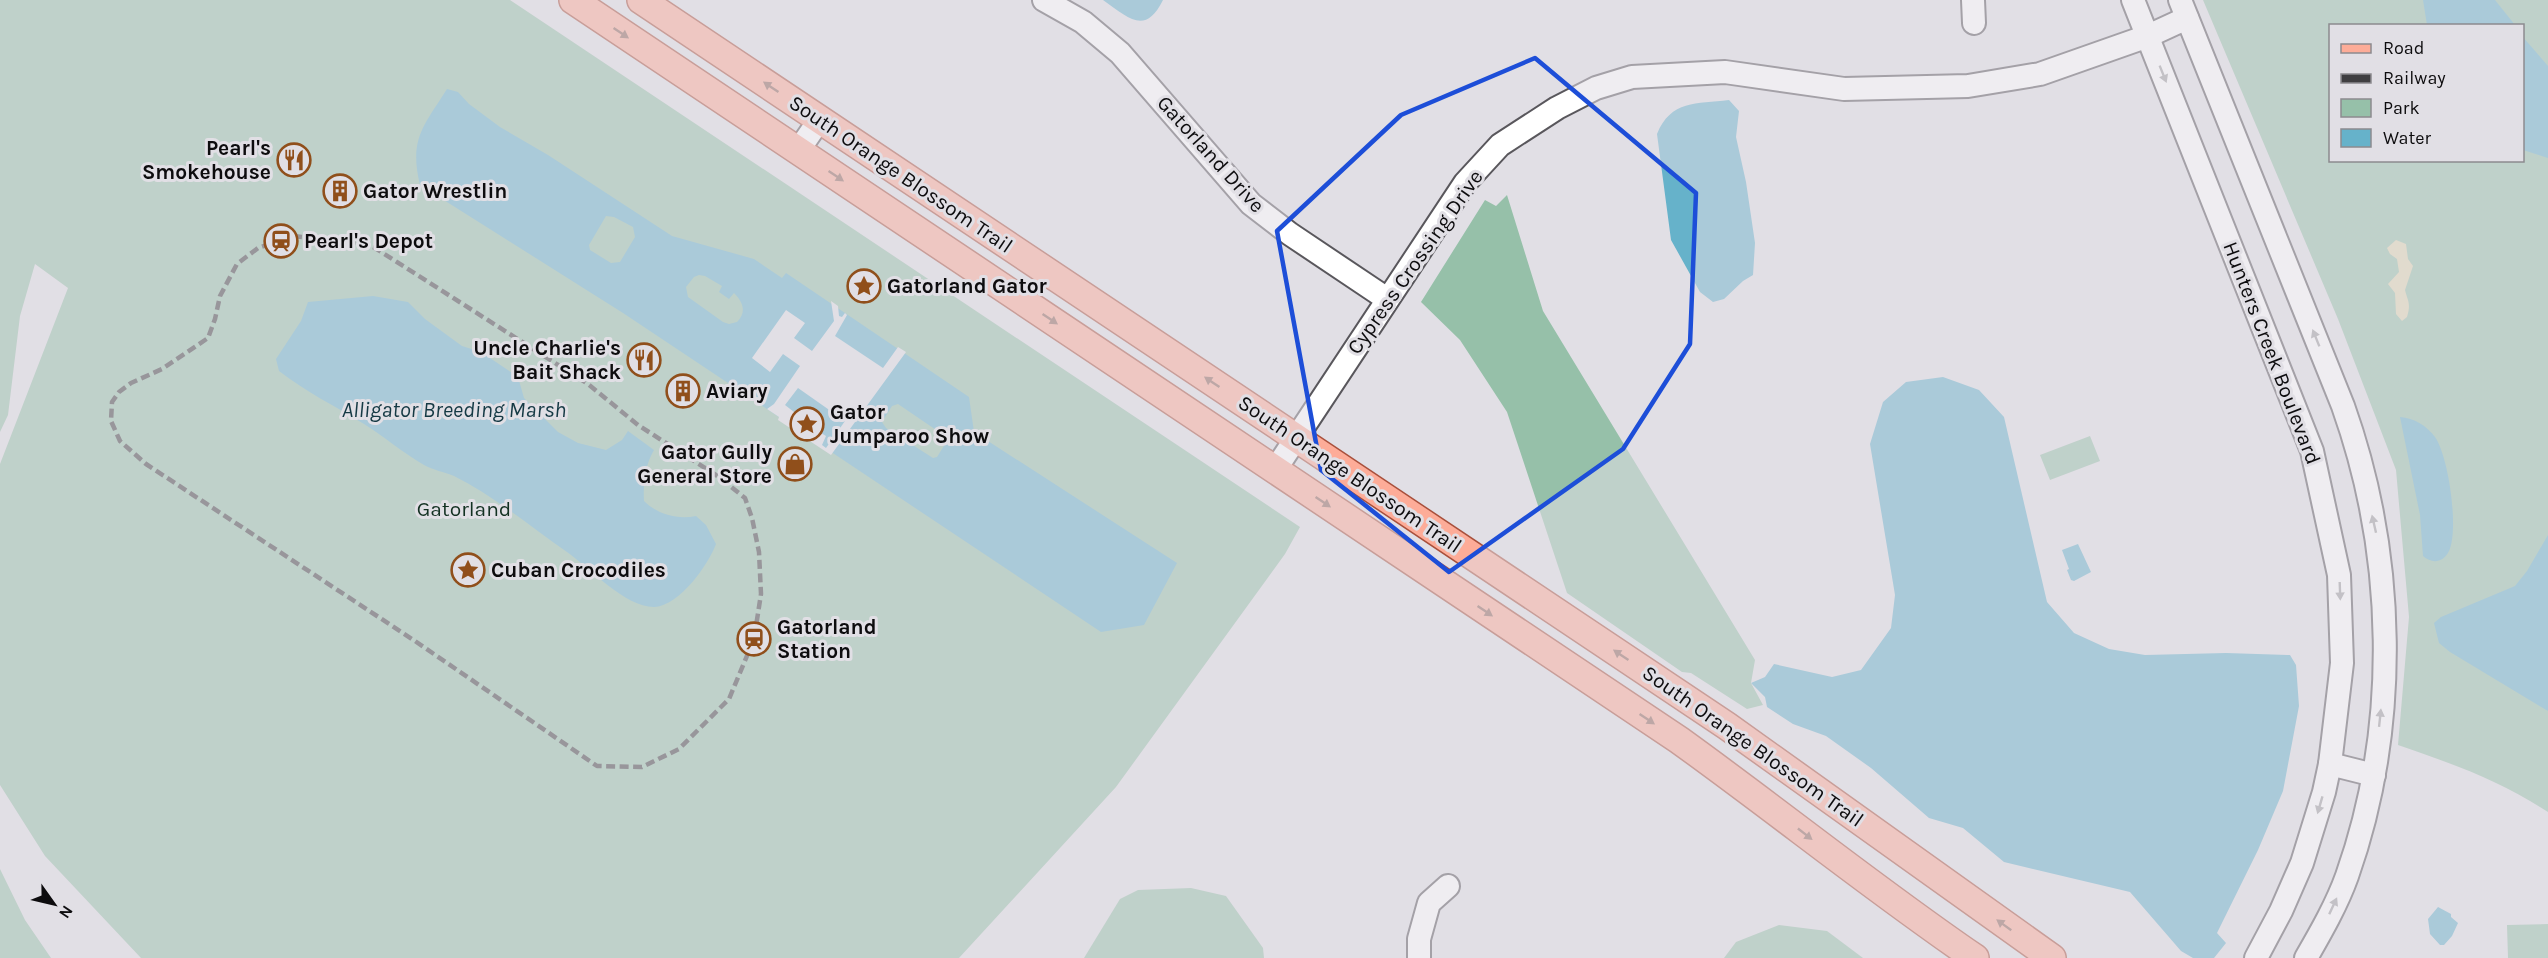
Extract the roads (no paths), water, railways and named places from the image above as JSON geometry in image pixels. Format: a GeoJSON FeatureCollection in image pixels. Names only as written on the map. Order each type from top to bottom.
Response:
{"type":"FeatureCollection","features":[{"type":"Feature","properties":{"kind":"main road","name":"South Orange Blossom Trail"},"geometry":{"type":"LineString","coordinates":[[573,0],[1679,741],[1753,793],[1866,880],[1975,958]]}},
{"type":"Feature","properties":{"kind":"main road","name":"South Orange Blossom Trail"},"geometry":{"type":"LineString","coordinates":[[641,0],[1727,726],[2052,958]]}},
{"type":"Feature","properties":{"kind":"street","name":"Gatorland Drive"},"geometry":{"type":"LineString","coordinates":[[1044,0],[1083,22],[1120,53],[1251,204],[1290,234],[1387,299]]}},
{"type":"Feature","properties":{"kind":"street"},"geometry":{"type":"LineString","coordinates":[[1972,0],[1974,23]]}},
{"type":"Feature","properties":{"kind":"street","name":"Hunters Creek Boulevard"},"geometry":{"type":"LineString","coordinates":[[2133,0],[2312,451],[2339,575],[2342,663],[2330,764],[2302,863],[2281,911],[2256,958]]}},
{"type":"Feature","properties":{"kind":"street"},"geometry":{"type":"LineString","coordinates":[[2184,9],[2353,433],[2377,536],[2385,610],[2383,690],[2374,775],[2346,877],[2307,958]]}},
{"type":"Feature","properties":{"kind":"street","name":"Cypress Crossing Drive"},"geometry":{"type":"LineString","coordinates":[[1275,470],[1465,183],[1500,145],[1557,108],[1596,88],[1632,77],[1725,72],[1844,89],[1968,86],[2040,74],[2148,36],[2184,9]]}},
{"type":"Feature","properties":{"kind":"street"},"geometry":{"type":"LineString","coordinates":[[798,151],[820,119]]}},
{"type":"Feature","properties":{"kind":"street"},"geometry":{"type":"LineString","coordinates":[[2330,764],[2374,775]]}},
{"type":"Feature","properties":{"kind":"street"},"geometry":{"type":"LineString","coordinates":[[1419,958],[1419,939],[1429,903],[1448,886]]}},
{"type":"Feature","properties":{"kind":"water"},"geometry":{"type":"Polygon","coordinates":[[[1103,0],[1163,0],[1150,18],[1143,21],[1121,13],[1103,0]]]}},
{"type":"Feature","properties":{"kind":"water"},"geometry":{"type":"Polygon","coordinates":[[[2423,0],[2495,0],[2514,24],[2427,24],[2423,0]]]}},
{"type":"Feature","properties":{"kind":"water"},"geometry":{"type":"Polygon","coordinates":[[[2524,38],[2548,66],[2548,158],[2524,150],[2524,38]]]}},
{"type":"Feature","properties":{"kind":"water"},"geometry":{"type":"Polygon","coordinates":[[[447,89],[458,92],[469,104],[500,127],[548,155],[672,236],[754,259],[782,278],[786,273],[969,397],[974,432],[1177,563],[1144,625],[1101,632],[623,313],[420,185],[416,156],[417,144],[425,124],[447,89]],[[606,216],[589,245],[590,250],[611,263],[620,262],[635,237],[633,227],[614,217],[606,216]],[[705,276],[694,277],[686,287],[688,297],[723,322],[729,324],[737,322],[742,315],[743,307],[734,293],[729,299],[719,292],[722,286],[705,276]],[[898,404],[892,406],[882,422],[886,428],[933,458],[937,457],[947,441],[945,436],[898,404]]]}},
{"type":"Feature","properties":{"kind":"water"},"geometry":{"type":"Polygon","coordinates":[[[1729,100],[1739,111],[1736,137],[1746,182],[1755,243],[1753,275],[1724,299],[1713,302],[1700,292],[1671,240],[1657,134],[1663,123],[1677,109],[1695,104],[1729,100]]]}},
{"type":"Feature","properties":{"kind":"water","name":"Alligator Breeding Marsh"},"geometry":{"type":"Polygon","coordinates":[[[373,296],[408,302],[425,319],[462,346],[481,352],[518,377],[524,398],[558,432],[578,443],[606,450],[622,440],[628,431],[654,450],[645,475],[644,501],[668,515],[696,516],[706,525],[716,544],[692,583],[664,605],[644,606],[632,601],[483,493],[454,476],[424,465],[372,429],[279,371],[276,359],[301,321],[308,302],[373,296]]]}},
{"type":"Feature","properties":{"kind":"water"},"geometry":{"type":"Polygon","coordinates":[[[1943,377],[1979,390],[2004,417],[2047,602],[2074,633],[2109,649],[2145,655],[2226,653],[2290,655],[2296,665],[2299,706],[2283,791],[2258,850],[2217,933],[2226,943],[2214,958],[2193,958],[2181,951],[2130,892],[2004,862],[1963,828],[1929,818],[1871,768],[1826,736],[1793,724],[1767,707],[1765,697],[1751,683],[1765,677],[1774,664],[1832,677],[1861,670],[1891,628],[1895,595],[1870,444],[1883,402],[1906,382],[1943,377]]]}},
{"type":"Feature","properties":{"kind":"water"},"geometry":{"type":"Polygon","coordinates":[[[2400,417],[2420,423],[2428,429],[2435,437],[2444,460],[2451,494],[2453,527],[2449,551],[2441,560],[2434,561],[2423,556],[2420,515],[2400,417]]]}},
{"type":"Feature","properties":{"kind":"water"},"geometry":{"type":"Polygon","coordinates":[[[2548,535],[2548,711],[2450,652],[2439,643],[2434,623],[2441,617],[2515,586],[2527,571],[2548,535]]]}},
{"type":"Feature","properties":{"kind":"water"},"geometry":{"type":"Polygon","coordinates":[[[2078,544],[2091,572],[2074,581],[2071,580],[2067,570],[2069,569],[2062,550],[2078,544]]]}},
{"type":"Feature","properties":{"kind":"water"},"geometry":{"type":"Polygon","coordinates":[[[2438,907],[2451,914],[2451,917],[2458,923],[2452,936],[2444,945],[2440,945],[2430,934],[2428,919],[2438,907]]]}},
{"type":"Feature","properties":{"kind":"railway"},"geometry":{"type":"LineString","coordinates":[[293,236],[361,243],[375,248],[588,384],[638,425],[719,477],[745,498],[759,552],[761,594],[754,639],[729,699],[679,749],[642,767],[597,766],[415,641],[146,464],[120,441],[111,421],[112,402],[119,392],[131,383],[162,369],[208,338],[220,296],[237,264],[258,248],[293,236]]}},
{"type":"Feature","properties":{"kind":"place","name":"Pearl's Smokehouse"},"geometry":{"type":"Point","coordinates":[294,160]}},
{"type":"Feature","properties":{"kind":"place","name":"Gator Wrestlin"},"geometry":{"type":"Point","coordinates":[340,191]}},
{"type":"Feature","properties":{"kind":"place","name":"Pearl's Depot"},"geometry":{"type":"Point","coordinates":[281,241]}},
{"type":"Feature","properties":{"kind":"place","name":"Gatorland Gator"},"geometry":{"type":"Point","coordinates":[864,286]}},
{"type":"Feature","properties":{"kind":"place","name":"Uncle Charlie's Bait Shack"},"geometry":{"type":"Point","coordinates":[644,360]}},
{"type":"Feature","properties":{"kind":"place","name":"Aviary"},"geometry":{"type":"Point","coordinates":[683,391]}},
{"type":"Feature","properties":{"kind":"place","name":"Gator Jumparoo Show"},"geometry":{"type":"Point","coordinates":[807,424]}},
{"type":"Feature","properties":{"kind":"place","name":"Gator Gully General Store"},"geometry":{"type":"Point","coordinates":[795,464]}},
{"type":"Feature","properties":{"kind":"place","name":"Cuban Crocodiles"},"geometry":{"type":"Point","coordinates":[468,570]}},
{"type":"Feature","properties":{"kind":"place","name":"Gatorland Station"},"geometry":{"type":"Point","coordinates":[754,639]}},
{"type":"Feature","properties":{"kind":"park label","name":"Gatorland"},"geometry":{"type":"Point","coordinates":[464,509]}}]}
